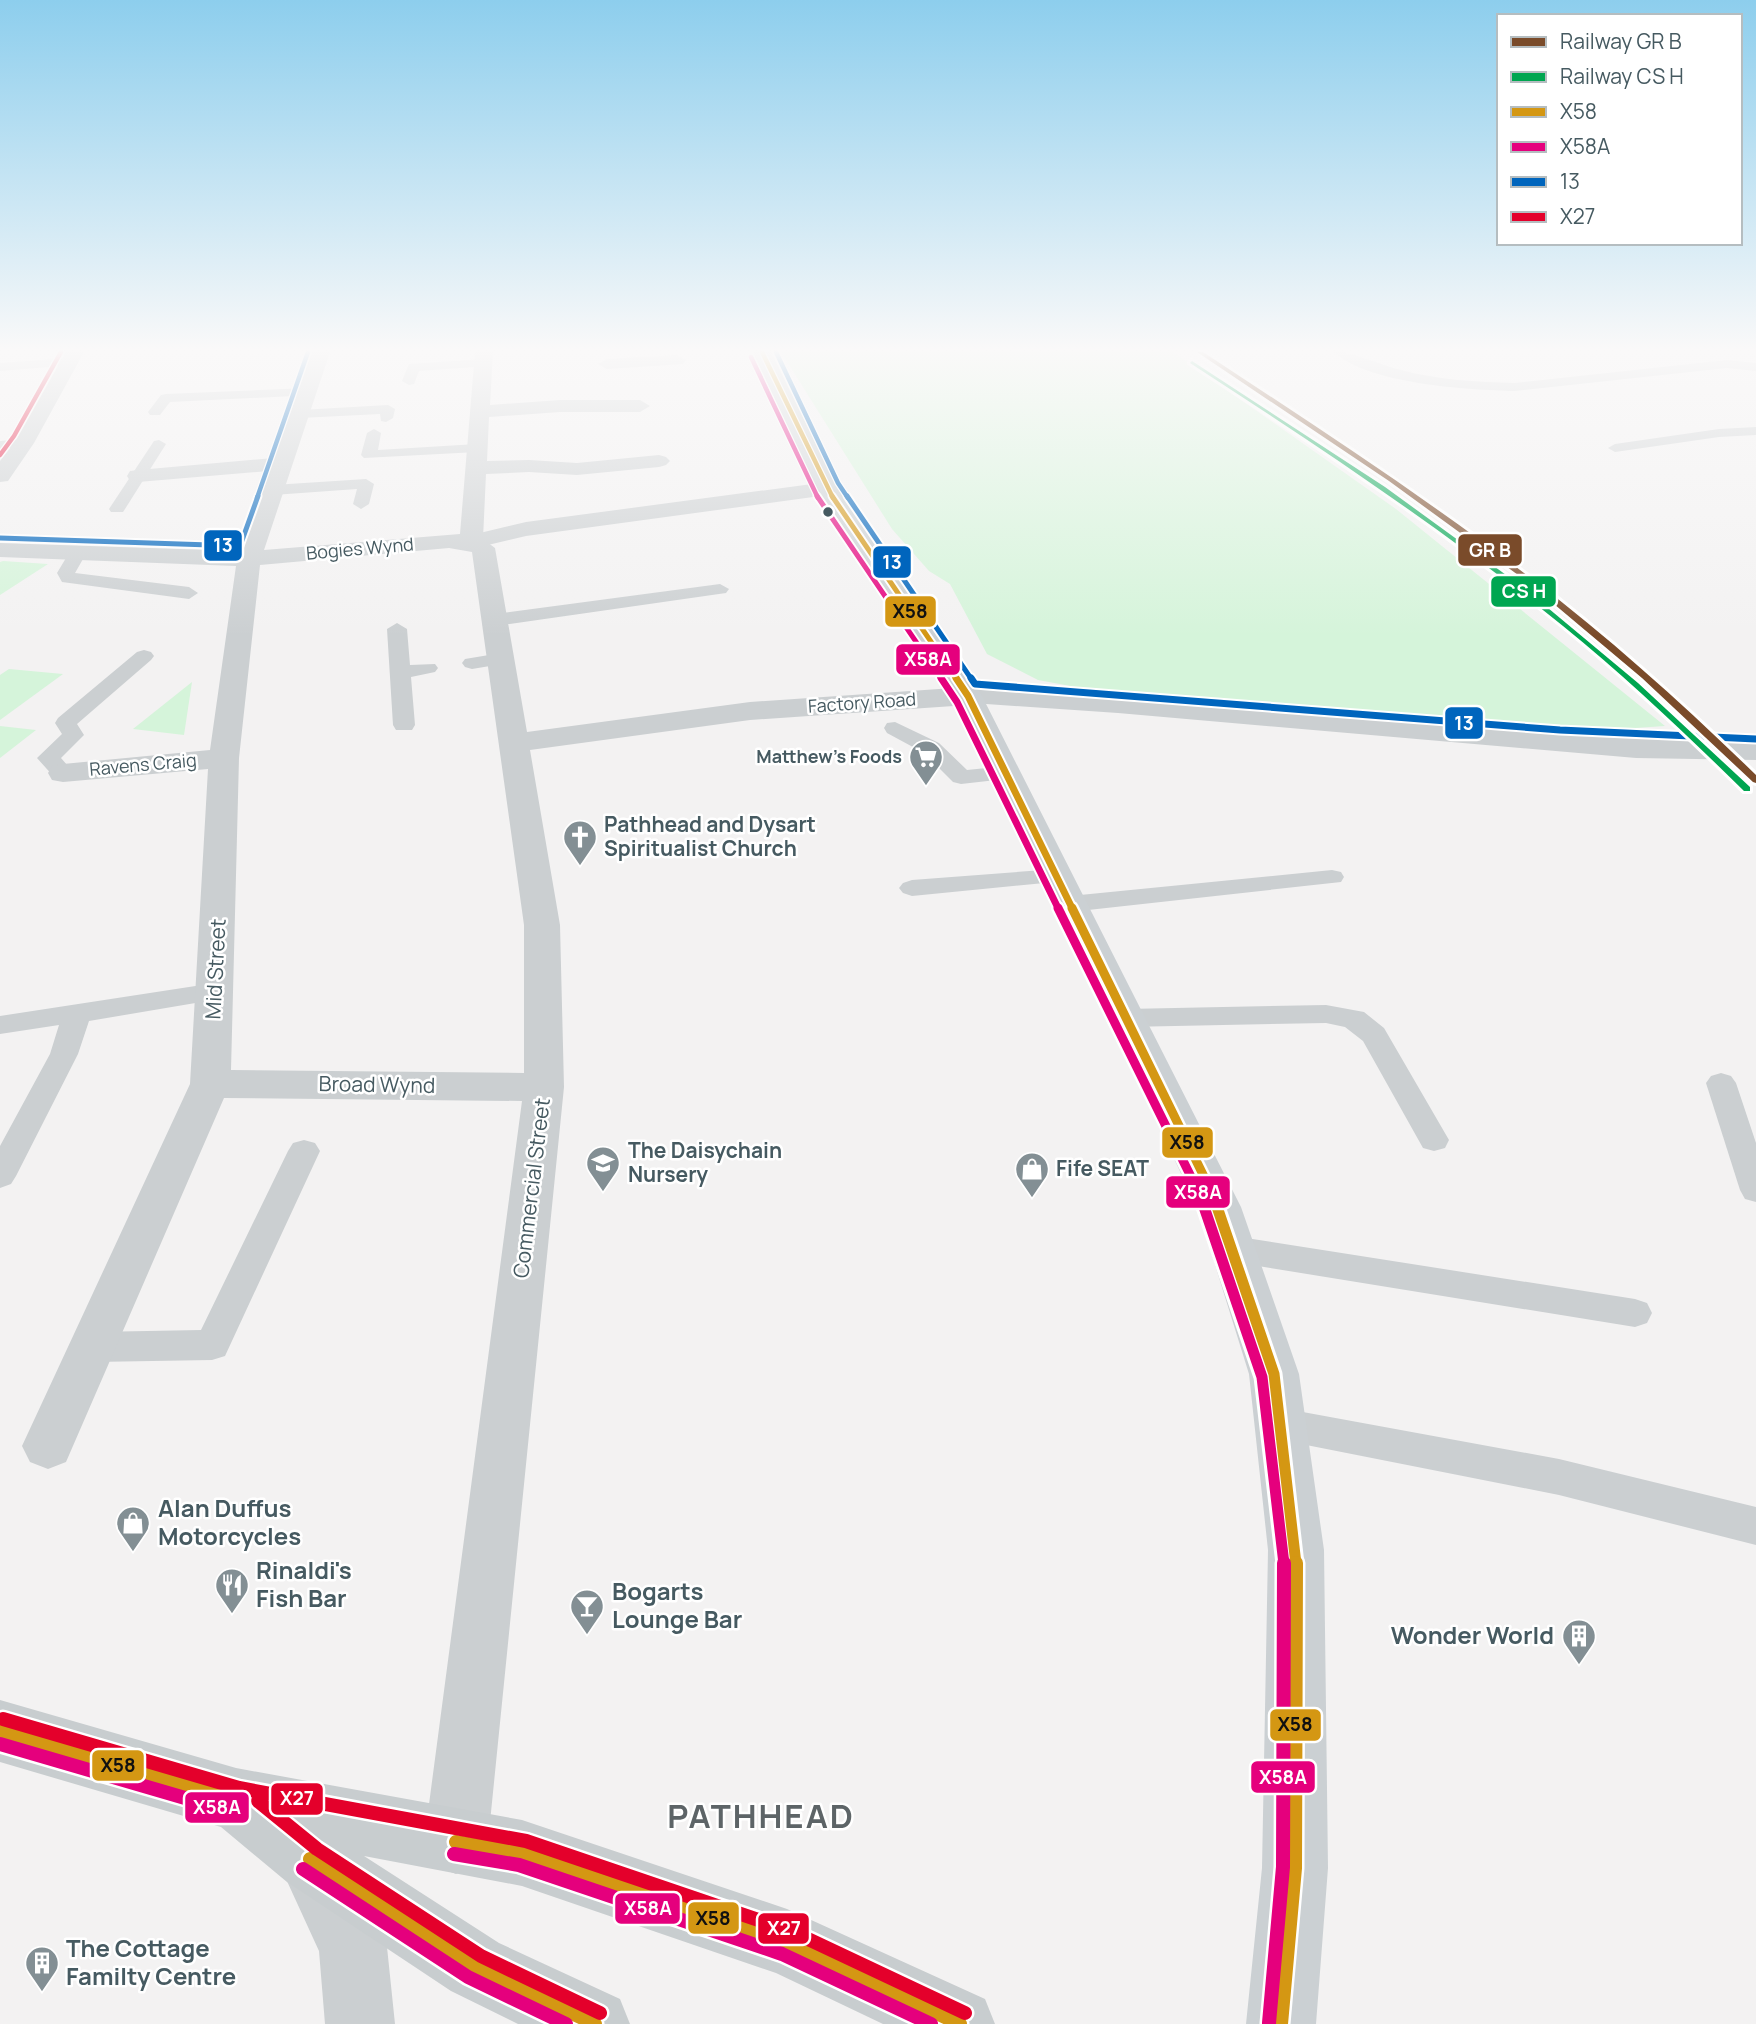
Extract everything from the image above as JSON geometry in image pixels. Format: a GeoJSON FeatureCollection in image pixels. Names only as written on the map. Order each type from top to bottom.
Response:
{"type":"FeatureCollection","features":[{"type":"Feature","properties":{"kind":"main road"},"geometry":{"type":"LineString","coordinates":[[0,476],[21,446]]}},
{"type":"Feature","properties":{"kind":"main road"},"geometry":{"type":"LineString","coordinates":[[807,446],[827,489],[968,696],[1220,1207],[1274,1374],[1296,1550],[1295,1868],[1281,2024]]}},
{"type":"Feature","properties":{"kind":"main road"},"geometry":{"type":"LineString","coordinates":[[0,1731],[236,1800],[522,1853],[787,1943],[960,2024]]}},
{"type":"Feature","properties":{"kind":"main road"},"geometry":{"type":"LineString","coordinates":[[236,1800],[310,1859],[475,1967],[596,2024]]}},
{"type":"Feature","properties":{"kind":"street","name":"Mid Street"},"geometry":{"type":"LineString","coordinates":[[48,1446],[211,1084],[224,758],[249,559],[288,446]]}},
{"type":"Feature","properties":{"kind":"street"},"geometry":{"type":"LineString","coordinates":[[471,542],[478,446]]}},
{"type":"Feature","properties":{"kind":"street"},"geometry":{"type":"LineString","coordinates":[[477,458],[529,466],[577,469],[659,461]]}},
{"type":"Feature","properties":{"kind":"street"},"geometry":{"type":"LineString","coordinates":[[138,476],[282,464]]}},
{"type":"Feature","properties":{"kind":"street","name":"Bogies Wynd"},"geometry":{"type":"LineString","coordinates":[[0,550],[249,559],[449,541],[471,542],[526,529],[827,489]]}},
{"type":"Feature","properties":{"kind":"street","name":"Commercial Street"},"geometry":{"type":"LineString","coordinates":[[456,1842],[544,1087],[542,925],[513,743],[489,647],[483,548],[471,542]]}},
{"type":"Feature","properties":{"kind":"street","name":"Factory Road"},"geometry":{"type":"LineString","coordinates":[[513,743],[750,711],[968,696],[1118,704],[1636,749],[1756,751]]}},
{"type":"Feature","properties":{"kind":"street","name":"Ravens Craig"},"geometry":{"type":"LineString","coordinates":[[63,773],[224,758]]}},
{"type":"Feature","properties":{"kind":"street","name":"Broad Wynd"},"geometry":{"type":"LineString","coordinates":[[211,1084],[544,1087]]}},
{"type":"Feature","properties":{"kind":"street"},"geometry":{"type":"LineString","coordinates":[[310,1859],[353,1947],[360,2024]]}},
{"type":"Feature","properties":{"kind":"lane"},"geometry":{"type":"LineString","coordinates":[[117,509],[157,446]]}},
{"type":"Feature","properties":{"kind":"lane"},"geometry":{"type":"LineString","coordinates":[[371,446],[369,455],[477,458]]}},
{"type":"Feature","properties":{"kind":"lane"},"geometry":{"type":"LineString","coordinates":[[1615,448],[1626,446]]}},
{"type":"Feature","properties":{"kind":"lane"},"geometry":{"type":"LineString","coordinates":[[273,490],[366,484],[361,504]]}},
{"type":"Feature","properties":{"kind":"lane"},"geometry":{"type":"LineString","coordinates":[[78,552],[66,573],[68,579],[190,593]]}},
{"type":"Feature","properties":{"kind":"lane"},"geometry":{"type":"LineString","coordinates":[[489,647],[720,589]]}},
{"type":"Feature","properties":{"kind":"lane"},"geometry":{"type":"LineString","coordinates":[[397,629],[404,725]]}},
{"type":"Feature","properties":{"kind":"lane"},"geometry":{"type":"LineString","coordinates":[[63,773],[48,758],[73,735],[66,723],[144,656]]}},
{"type":"Feature","properties":{"kind":"lane"},"geometry":{"type":"LineString","coordinates":[[400,672],[428,668]]}},
{"type":"Feature","properties":{"kind":"lane"},"geometry":{"type":"LineString","coordinates":[[895,728],[929,744],[951,763],[961,777],[1006,773]]}},
{"type":"Feature","properties":{"kind":"lane"},"geometry":{"type":"LineString","coordinates":[[912,888],[1063,890],[1332,877]]}},
{"type":"Feature","properties":{"kind":"lane"},"geometry":{"type":"LineString","coordinates":[[0,1025],[215,992]]}},
{"type":"Feature","properties":{"kind":"lane"},"geometry":{"type":"LineString","coordinates":[[0,1176],[64,1055],[77,1013]]}},
{"type":"Feature","properties":{"kind":"lane"},"geometry":{"type":"LineString","coordinates":[[1126,1018],[1326,1014],[1354,1019],[1374,1035],[1434,1140]]}},
{"type":"Feature","properties":{"kind":"lane"},"geometry":{"type":"LineString","coordinates":[[1721,1083],[1756,1190]]}},
{"type":"Feature","properties":{"kind":"lane"},"geometry":{"type":"LineString","coordinates":[[93,1347],[212,1345],[304,1151]]}},
{"type":"Feature","properties":{"kind":"lane"},"geometry":{"type":"LineString","coordinates":[[1233,1249],[1635,1313]]}},
{"type":"Feature","properties":{"kind":"lane"},"geometry":{"type":"LineString","coordinates":[[1281,1424],[1559,1477],[1756,1526]]}},
{"type":"Feature","properties":{"kind":"green space"},"geometry":{"type":"Polygon","coordinates":[[[840,446],[1307,446],[1396,509],[1665,726],[1575,732],[1108,693],[1038,680],[987,654],[950,584],[929,571],[892,529],[840,446]]]}},
{"type":"Feature","properties":{"kind":"green space"},"geometry":{"type":"Polygon","coordinates":[[[0,562],[48,564],[0,595],[0,562]]]}},
{"type":"Feature","properties":{"kind":"green space"},"geometry":{"type":"Polygon","coordinates":[[[9,669],[63,674],[0,720],[0,675],[9,669]]]}},
{"type":"Feature","properties":{"kind":"green space"},"geometry":{"type":"Polygon","coordinates":[[[192,682],[184,735],[133,729],[192,682]]]}},
{"type":"Feature","properties":{"kind":"green space"},"geometry":{"type":"Polygon","coordinates":[[[0,726],[36,730],[0,758],[0,726]]]}},
{"type":"Feature","properties":{"kind":"transit line","name":"X27"},"geometry":{"type":"LineString","coordinates":[[0,455],[6,446]]}},
{"type":"Feature","properties":{"kind":"transit line","name":"13"},"geometry":{"type":"LineString","coordinates":[[0,538],[240,546],[275,446]]}},
{"type":"Feature","properties":{"kind":"transit line","name":"X58A"},"geometry":{"type":"LineString","coordinates":[[793,446],[816,495],[957,702],[1208,1212],[1262,1377],[1284,1551],[1283,1867],[1269,2023]]}},
{"type":"Feature","properties":{"kind":"transit line","name":"X58"},"geometry":{"type":"LineString","coordinates":[[807,446],[827,489],[968,696],[1219,1207],[1274,1374],[1296,1550],[1295,1868],[1281,2024]]}},
{"type":"Feature","properties":{"kind":"transit line","name":"13"},"geometry":{"type":"LineString","coordinates":[[821,446],[838,483],[975,684],[1560,730],[1756,739]]}},
{"type":"Feature","properties":{"kind":"transit line"},"geometry":{"type":"LineString","coordinates":[[1320,446],[1476,555],[1589,644],[1636,684],[1747,789]]}},
{"type":"Feature","properties":{"kind":"transit line"},"geometry":{"type":"LineString","coordinates":[[1342,446],[1485,546],[1576,617],[1645,676],[1756,780]]}},
{"type":"Feature","properties":{"kind":"transit line","name":"X27"},"geometry":{"type":"LineString","coordinates":[[3,1719],[239,1788],[526,1841],[791,1931],[965,2013]]}},
{"type":"Feature","properties":{"kind":"transit line","name":"X58"},"geometry":{"type":"LineString","coordinates":[[0,1731],[236,1800]]}},
{"type":"Feature","properties":{"kind":"transit line","name":"X58A"},"geometry":{"type":"LineString","coordinates":[[0,1744],[233,1812]]}},
{"type":"Feature","properties":{"kind":"transit line","name":"X27"},"geometry":{"type":"LineString","coordinates":[[258,1801],[317,1849],[481,1956],[600,2013]]}},
{"type":"Feature","properties":{"kind":"transit line","name":"X58"},"geometry":{"type":"LineString","coordinates":[[456,1842],[522,1853],[787,1943],[960,2024]]}},
{"type":"Feature","properties":{"kind":"transit line","name":"X58A"},"geometry":{"type":"LineString","coordinates":[[454,1854],[519,1865],[782,1954],[931,2024]]}},
{"type":"Feature","properties":{"kind":"transit line","name":"X58"},"geometry":{"type":"LineString","coordinates":[[310,1859],[475,1967],[595,2024]]}},
{"type":"Feature","properties":{"kind":"transit line","name":"X58A"},"geometry":{"type":"LineString","coordinates":[[303,1869],[468,1977],[566,2024]]}},
{"type":"Feature","properties":{"kind":"place","name":"Matthew's Foods"},"geometry":{"type":"Point","coordinates":[926,787]}},
{"type":"Feature","properties":{"kind":"place","name":"Pathhead and Dysart Spiritualist Church"},"geometry":{"type":"Point","coordinates":[580,867]}},
{"type":"Feature","properties":{"kind":"place","name":"The Daisychain Nursery"},"geometry":{"type":"Point","coordinates":[603,1193]}},
{"type":"Feature","properties":{"kind":"place","name":"Fife SEAT"},"geometry":{"type":"Point","coordinates":[1032,1199]}},
{"type":"Feature","properties":{"kind":"place","name":"Alan Duffus Motorcycles"},"geometry":{"type":"Point","coordinates":[133,1553]}},
{"type":"Feature","properties":{"kind":"place","name":"Rinaldi's Fish Bar"},"geometry":{"type":"Point","coordinates":[232,1615]}},
{"type":"Feature","properties":{"kind":"place","name":"Bogarts Lounge Bar"},"geometry":{"type":"Point","coordinates":[587,1636]}},
{"type":"Feature","properties":{"kind":"place","name":"Wonder World"},"geometry":{"type":"Point","coordinates":[1579,1666]}},
{"type":"Feature","properties":{"kind":"place","name":"The Cottage Familty Centre"},"geometry":{"type":"Point","coordinates":[42,1993]}},
{"type":"Feature","properties":{"kind":"district","name":"PATHHEAD"},"geometry":{"type":"Point","coordinates":[761,1816]}}]}
